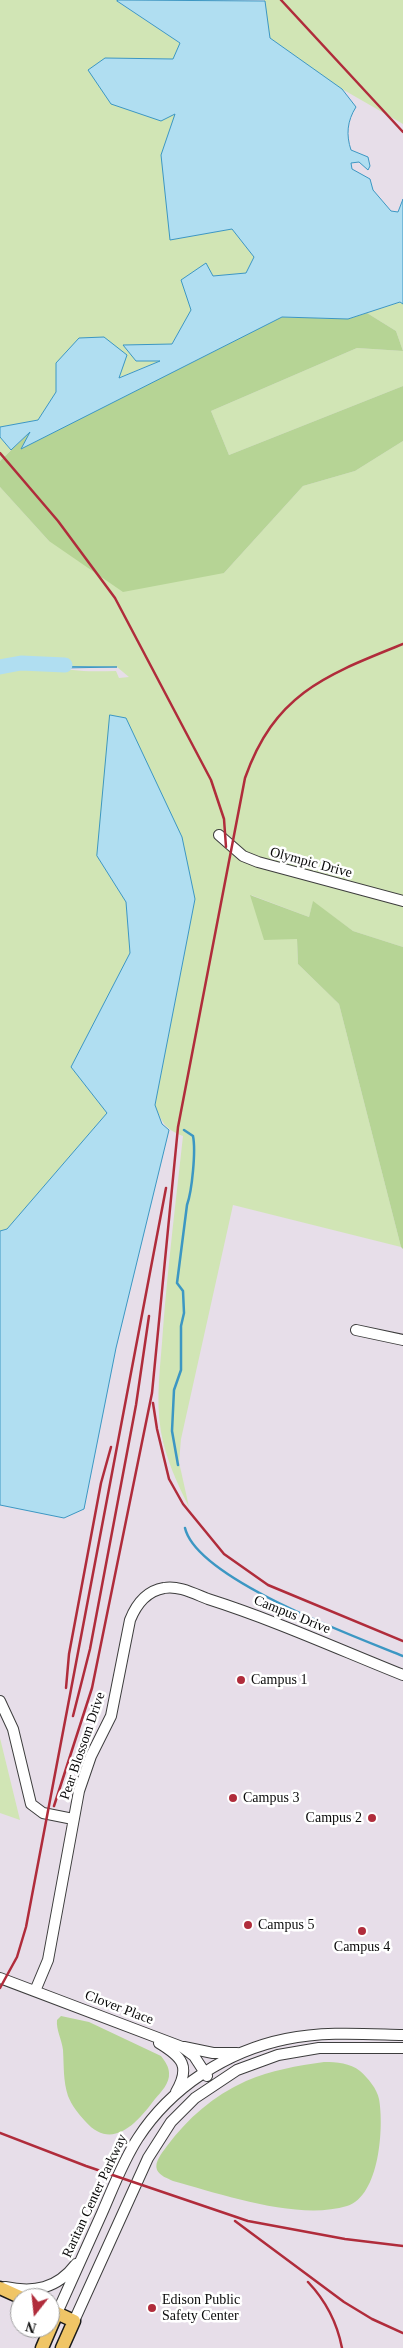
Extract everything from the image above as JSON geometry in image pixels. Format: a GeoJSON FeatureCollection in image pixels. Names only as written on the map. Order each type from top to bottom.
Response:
{"type":"FeatureCollection","features":[{"type":"Feature","properties":{"kind":"main road"},"geometry":{"type":"LineString","coordinates":[[60,2315],[74,2321],[62,2348]]}},
{"type":"Feature","properties":{"kind":"street","name":"Olympic Drive"},"geometry":{"type":"LineString","coordinates":[[219,835],[243,856],[258,862],[403,901]]}},
{"type":"Feature","properties":{"kind":"street"},"geometry":{"type":"LineString","coordinates":[[356,1330],[403,1340]]}},
{"type":"Feature","properties":{"kind":"street","name":"Campus Drive"},"geometry":{"type":"LineString","coordinates":[[168,1588],[179,1589],[234,1607],[403,1675]]}},
{"type":"Feature","properties":{"kind":"street","name":"Pear Blossom Drive"},"geometry":{"type":"LineString","coordinates":[[36,1991],[48,1960],[79,1791],[91,1756],[111,1716],[132,1616],[146,1596],[159,1589],[168,1588]]}},
{"type":"Feature","properties":{"kind":"street"},"geometry":{"type":"LineString","coordinates":[[0,1701],[13,1729],[31,1804],[46,1814],[74,1819]]}},
{"type":"Feature","properties":{"kind":"street","name":"Clover Place"},"geometry":{"type":"LineString","coordinates":[[0,1978],[172,2043],[190,2053],[205,2072],[212,2085]]}},
{"type":"Feature","properties":{"kind":"street"},"geometry":{"type":"LineString","coordinates":[[132,2028],[168,2048],[183,2063],[183,2076],[172,2098]]}},
{"type":"Feature","properties":{"kind":"street","name":"Raritan Center Parkway"},"geometry":{"type":"LineString","coordinates":[[60,2300],[85,2251],[131,2149],[147,2125],[172,2098],[205,2072],[247,2050],[286,2039],[316,2035],[403,2035]]}},
{"type":"Feature","properties":{"kind":"street"},"geometry":{"type":"LineString","coordinates":[[172,2043],[219,2054],[247,2050]]}},
{"type":"Feature","properties":{"kind":"street"},"geometry":{"type":"LineString","coordinates":[[74,2321],[151,2151],[176,2116],[212,2085],[250,2065],[292,2052],[326,2048],[403,2048]]}},
{"type":"Feature","properties":{"kind":"street"},"geometry":{"type":"LineString","coordinates":[[0,2287],[29,2290],[51,2286],[70,2272],[85,2251]]}},
{"type":"Feature","properties":{"kind":"shaded area"},"geometry":{"type":"Polygon","coordinates":[[[0,0],[403,0],[403,2348],[0,2348],[0,0]]]}},
{"type":"Feature","properties":{"kind":"green space"},"geometry":{"type":"Polygon","coordinates":[[[0,0],[119,0],[118,2],[180,43],[174,59],[105,58],[175,114],[170,240],[232,229],[254,257],[246,273],[212,276],[162,360],[118,378],[56,363],[56,392],[38,420],[0,427],[0,0]]]}},
{"type":"Feature","properties":{"kind":"green space"},"geometry":{"type":"Polygon","coordinates":[[[264,0],[403,0],[403,124],[342,89],[270,38],[264,0]]]}},
{"type":"Feature","properties":{"kind":"green space"},"geometry":{"type":"Polygon","coordinates":[[[401,302],[403,304],[403,351],[396,331],[367,313],[401,302]]]}},
{"type":"Feature","properties":{"kind":"green space"},"geometry":{"type":"Polygon","coordinates":[[[367,313],[396,331],[403,351],[357,348],[211,411],[229,455],[403,386],[403,441],[355,471],[303,486],[224,573],[123,592],[49,541],[0,487],[0,461],[32,430],[22,448],[282,317],[348,319],[367,313]]]}},
{"type":"Feature","properties":{"kind":"green space"},"geometry":{"type":"Polygon","coordinates":[[[357,348],[403,351],[403,386],[229,455],[211,411],[357,348]]]}},
{"type":"Feature","properties":{"kind":"green space"},"geometry":{"type":"Polygon","coordinates":[[[0,437],[11,450],[0,461],[0,437]]]}},
{"type":"Feature","properties":{"kind":"green space"},"geometry":{"type":"Polygon","coordinates":[[[403,441],[403,947],[353,931],[313,902],[309,917],[251,895],[297,939],[298,964],[339,1004],[401,1247],[233,1205],[181,1439],[179,1462],[189,1507],[176,1480],[166,1452],[158,1406],[165,1305],[183,1136],[165,1125],[155,1105],[195,899],[97,856],[126,902],[130,953],[71,1067],[107,1113],[7,1229],[0,1231],[0,673],[17,668],[46,667],[84,671],[116,671],[119,678],[129,677],[117,667],[0,666],[0,487],[49,541],[224,573],[303,486],[355,471],[403,441]]]}},
{"type":"Feature","properties":{"kind":"green space"},"geometry":{"type":"Polygon","coordinates":[[[250,895],[309,917],[313,901],[353,931],[403,947],[403,1249],[339,1004],[298,964],[297,939],[264,940],[250,895]]]}},
{"type":"Feature","properties":{"kind":"green space"},"geometry":{"type":"Polygon","coordinates":[[[0,1738],[20,1820],[0,1813],[0,1738]]]}},
{"type":"Feature","properties":{"kind":"green space"},"geometry":{"type":"Polygon","coordinates":[[[61,2016],[89,2022],[161,2056],[166,2064],[169,2077],[165,2087],[140,2117],[123,2131],[105,2134],[95,2130],[71,2103],[65,2085],[63,2050],[57,2028],[57,2020],[61,2016]]]}},
{"type":"Feature","properties":{"kind":"green space"},"geometry":{"type":"Polygon","coordinates":[[[324,2062],[334,2062],[356,2068],[372,2084],[379,2099],[381,2126],[377,2159],[367,2189],[358,2200],[347,2206],[327,2210],[283,2208],[236,2199],[173,2181],[158,2172],[156,2167],[158,2161],[175,2136],[212,2101],[234,2087],[265,2074],[324,2062]]]}},
{"type":"Feature","properties":{"kind":"water"},"geometry":{"type":"Polygon","coordinates":[[[117,1],[265,1],[270,38],[342,89],[356,107],[349,123],[349,144],[351,150],[368,157],[370,166],[368,170],[359,162],[351,163],[352,169],[370,179],[373,190],[391,211],[398,212],[403,199],[403,304],[400,302],[348,319],[282,317],[21,449],[30,432],[11,450],[0,437],[0,427],[38,420],[56,392],[56,363],[79,338],[104,337],[127,355],[119,378],[160,361],[136,361],[123,345],[172,344],[191,310],[181,280],[206,263],[213,276],[246,273],[254,257],[232,229],[170,240],[161,155],[175,114],[161,121],[111,104],[88,70],[105,58],[173,59],[180,43],[117,1]]]}},
{"type":"Feature","properties":{"kind":"water"},"geometry":{"type":"Polygon","coordinates":[[[0,666],[117,667],[9,669],[0,673],[0,666]]]}},
{"type":"Feature","properties":{"kind":"water"},"geometry":{"type":"Polygon","coordinates":[[[110,715],[126,718],[182,837],[195,899],[155,1105],[162,1124],[169,1130],[116,1348],[84,1509],[64,1518],[0,1505],[0,1231],[7,1229],[107,1113],[71,1067],[130,953],[126,902],[97,856],[110,715]]]}},
{"type":"Feature","properties":{"kind":"waterway"},"geometry":{"type":"LineString","coordinates":[[0,667],[21,663],[65,665]]}},
{"type":"Feature","properties":{"kind":"waterway"},"geometry":{"type":"LineString","coordinates":[[178,1465],[172,1431],[174,1390],[181,1370],[181,1326],[184,1313],[183,1291],[177,1283],[194,1161],[193,1136],[184,1130]]}},
{"type":"Feature","properties":{"kind":"waterway"},"geometry":{"type":"LineString","coordinates":[[185,1528],[196,1547],[218,1567],[247,1586],[317,1621],[403,1656]]}},
{"type":"Feature","properties":{"kind":"railway"},"geometry":{"type":"LineString","coordinates":[[281,0],[403,132]]}},
{"type":"Feature","properties":{"kind":"railway"},"geometry":{"type":"LineString","coordinates":[[0,453],[58,521],[115,598],[211,780],[224,819],[226,847]]}},
{"type":"Feature","properties":{"kind":"railway"},"geometry":{"type":"LineString","coordinates":[[54,1806],[92,1688],[152,1393],[178,1127],[245,778],[257,749],[288,706],[306,691],[327,678],[350,666],[403,644]]}},
{"type":"Feature","properties":{"kind":"railway"},"geometry":{"type":"LineString","coordinates":[[0,1988],[17,1957],[26,1927],[166,1188]]}},
{"type":"Feature","properties":{"kind":"railway"},"geometry":{"type":"LineString","coordinates":[[73,1716],[90,1649],[136,1405],[149,1316]]}},
{"type":"Feature","properties":{"kind":"railway"},"geometry":{"type":"LineString","coordinates":[[153,1403],[169,1479],[183,1504],[224,1554],[268,1585],[403,1641]]}},
{"type":"Feature","properties":{"kind":"railway"},"geometry":{"type":"LineString","coordinates":[[66,1688],[69,1654],[101,1483],[111,1447]]}},
{"type":"Feature","properties":{"kind":"railway"},"geometry":{"type":"LineString","coordinates":[[0,2133],[86,2166],[248,2221],[345,2239],[403,2246]]}},
{"type":"Feature","properties":{"kind":"railway"},"geometry":{"type":"LineString","coordinates":[[235,2221],[344,2302],[372,2319],[403,2333]]}},
{"type":"Feature","properties":{"kind":"railway"},"geometry":{"type":"LineString","coordinates":[[308,2282],[330,2312],[342,2348]]}},
{"type":"Feature","properties":{"kind":"place","name":"Campus 1"},"geometry":{"type":"Point","coordinates":[241,1680]}},
{"type":"Feature","properties":{"kind":"place","name":"Campus 3"},"geometry":{"type":"Point","coordinates":[233,1798]}},
{"type":"Feature","properties":{"kind":"place","name":"Campus 2"},"geometry":{"type":"Point","coordinates":[372,1818]}},
{"type":"Feature","properties":{"kind":"place","name":"Campus 5"},"geometry":{"type":"Point","coordinates":[248,1925]}},
{"type":"Feature","properties":{"kind":"place","name":"Campus 4"},"geometry":{"type":"Point","coordinates":[362,1931]}},
{"type":"Feature","properties":{"kind":"place","name":"Edison Public Safety Center"},"geometry":{"type":"Point","coordinates":[152,2308]}}]}
